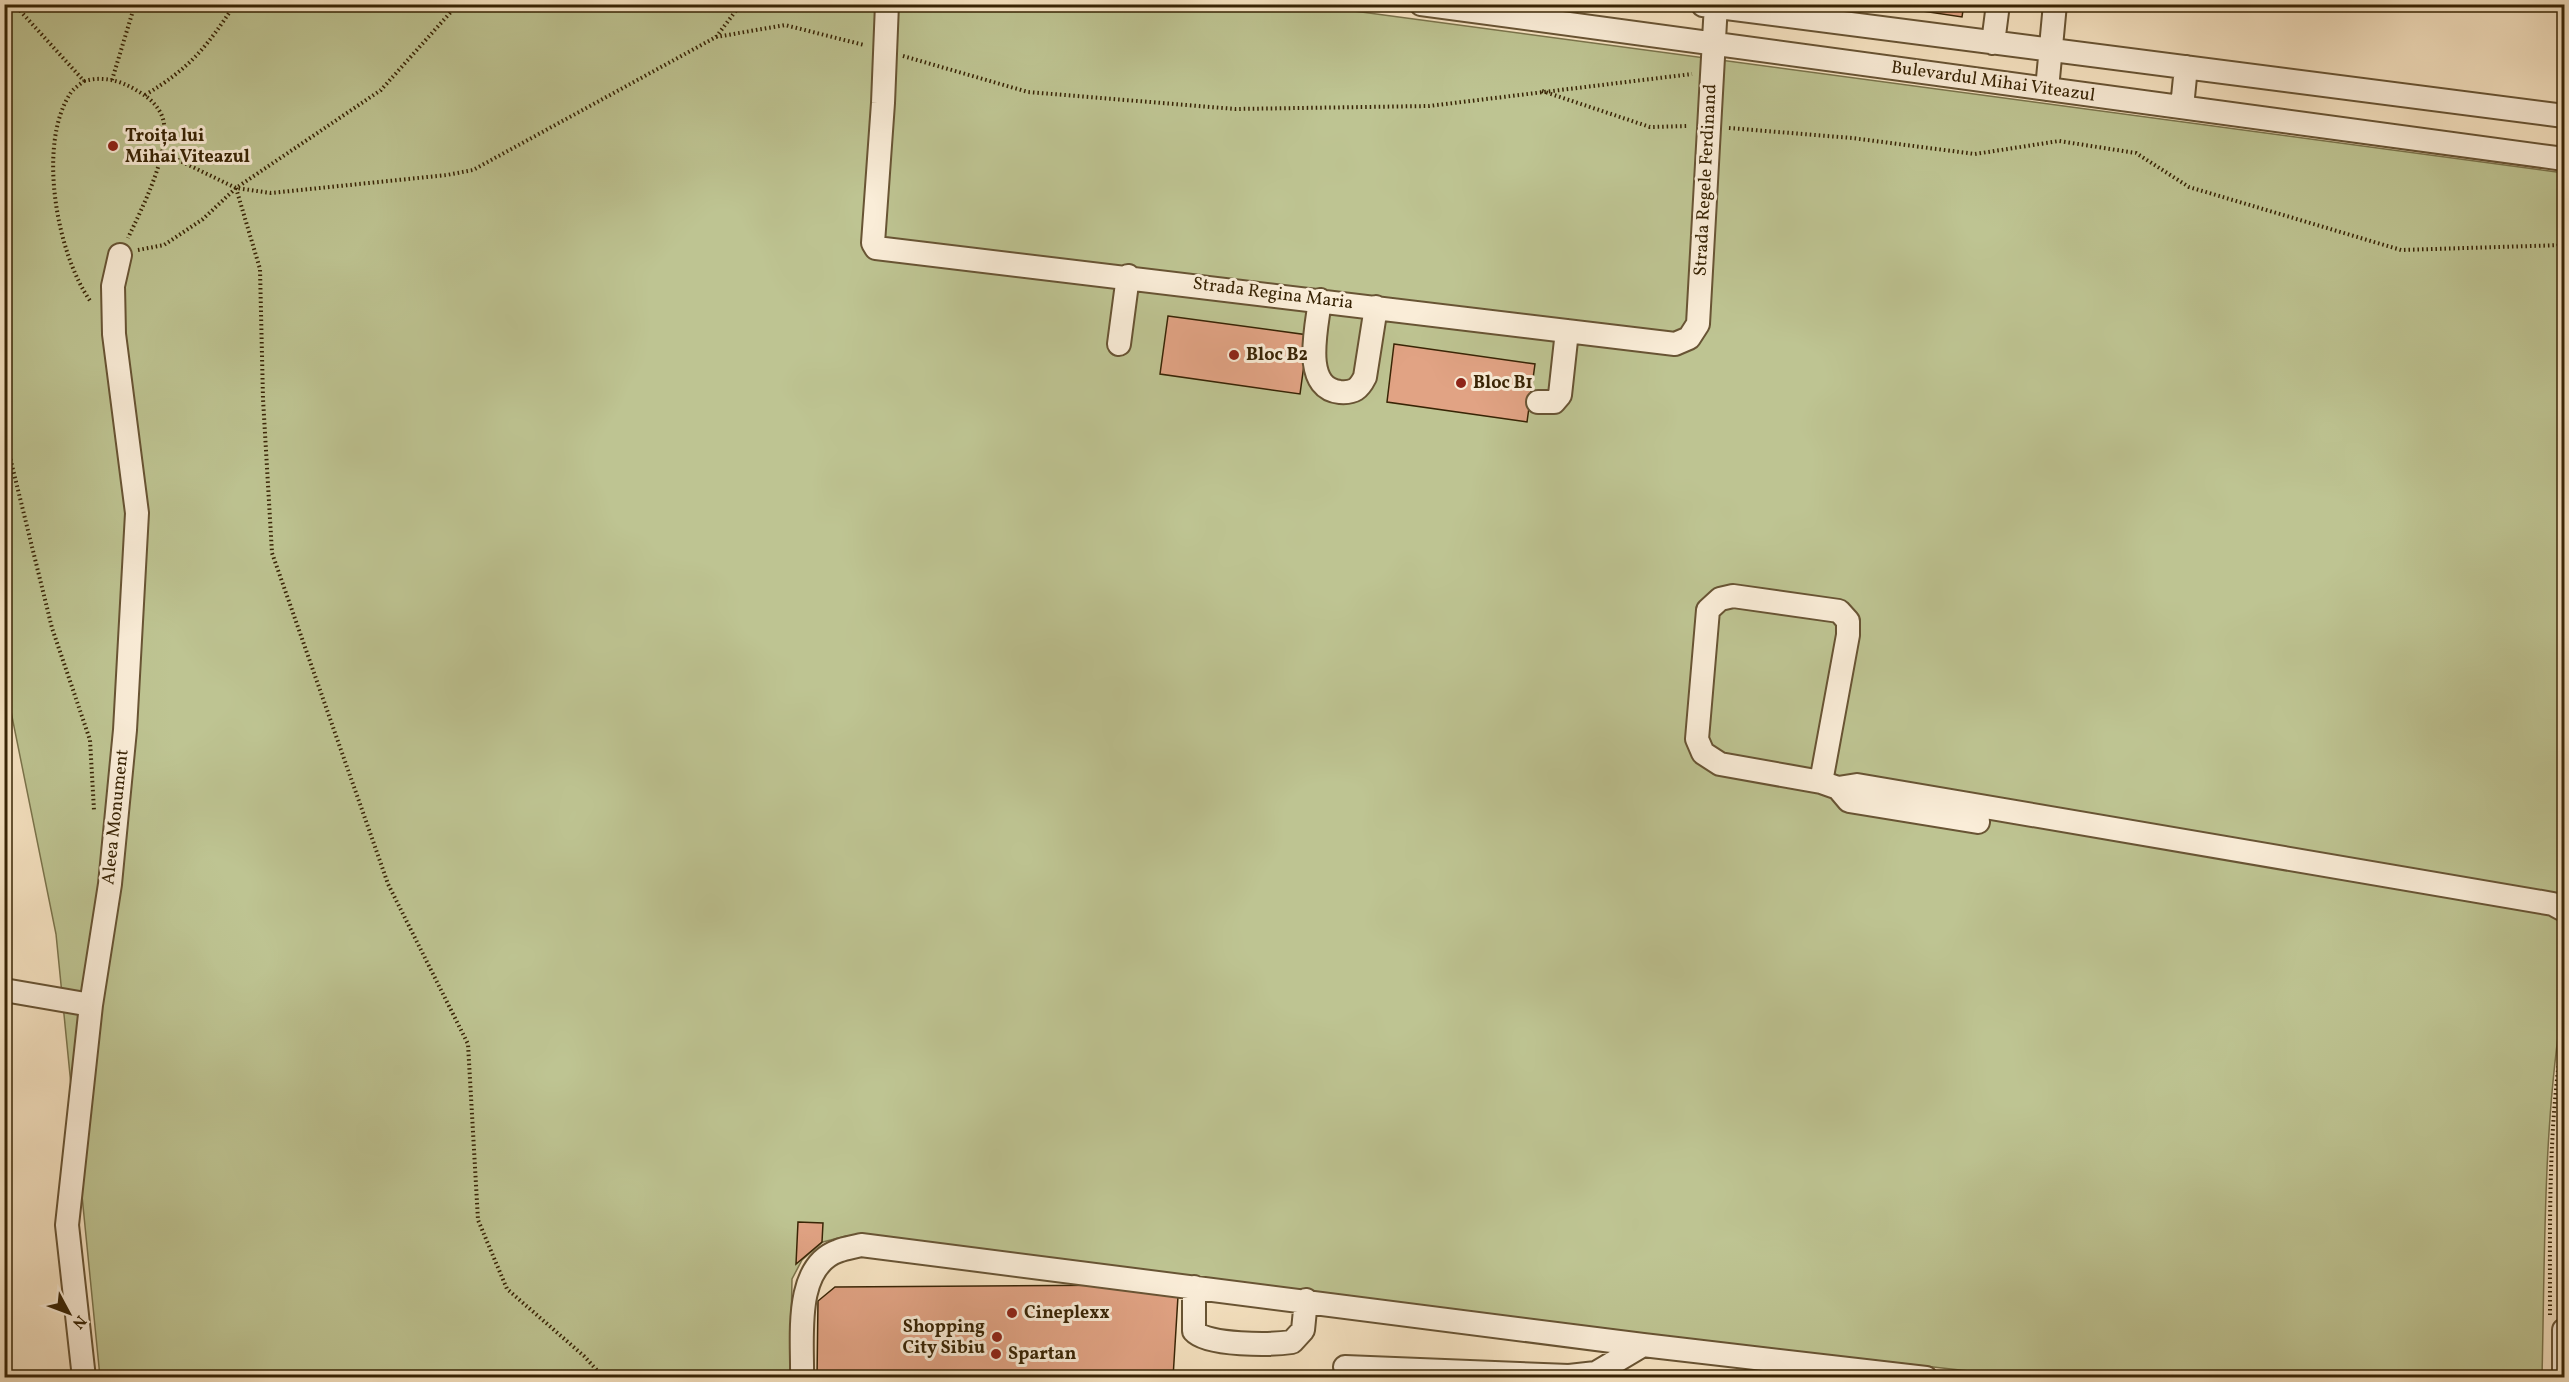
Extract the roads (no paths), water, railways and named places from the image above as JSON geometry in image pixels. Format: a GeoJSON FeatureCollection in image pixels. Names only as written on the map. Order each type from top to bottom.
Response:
{"type":"FeatureCollection","features":[{"type":"Feature","properties":{"kind":"street","name":"Strada Regina Maria"},"geometry":{"type":"LineString","coordinates":[[887,4],[873,243],[876,248],[1128,276],[1675,344]]}},
{"type":"Feature","properties":{"kind":"street","name":"Bulevardul Mihai Viteazul"},"geometry":{"type":"LineString","coordinates":[[1421,4],[2565,159]]}},
{"type":"Feature","properties":{"kind":"street"},"geometry":{"type":"LineString","coordinates":[[1994,43],[1998,4]]}},
{"type":"Feature","properties":{"kind":"street"},"geometry":{"type":"LineString","coordinates":[[2047,89],[2055,4]]}},
{"type":"Feature","properties":{"kind":"street","name":"Strada Regele Ferdinand"},"geometry":{"type":"LineString","coordinates":[[1675,344],[1689,338],[1698,324],[1712,72],[1711,5]]}},
{"type":"Feature","properties":{"kind":"street"},"geometry":{"type":"LineString","coordinates":[[1711,5],[2565,116]]}},
{"type":"Feature","properties":{"kind":"street"},"geometry":{"type":"LineString","coordinates":[[2182,108],[2186,67]]}},
{"type":"Feature","properties":{"kind":"street","name":"Aleea Monument"},"geometry":{"type":"LineString","coordinates":[[84,1377],[67,1225],[91,1005],[110,884],[123,753],[137,513],[114,334],[113,286],[120,255]]}},
{"type":"Feature","properties":{"kind":"street"},"geometry":{"type":"LineString","coordinates":[[1119,344],[1128,276]]}},
{"type":"Feature","properties":{"kind":"street"},"geometry":{"type":"LineString","coordinates":[[1320,300],[1314,363],[1317,377],[1324,387],[1351,393],[1360,387],[1365,377],[1376,307]]}},
{"type":"Feature","properties":{"kind":"street"},"geometry":{"type":"LineString","coordinates":[[1538,402],[1554,402],[1560,395],[1567,331]]}},
{"type":"Feature","properties":{"kind":"street"},"geometry":{"type":"LineString","coordinates":[[1829,785],[1848,621],[1839,611],[1733,596],[1720,599],[1708,610],[1697,739],[1703,753],[1720,764],[1829,785],[1857,785],[2553,904],[2564,910]]}},
{"type":"Feature","properties":{"kind":"street"},"geometry":{"type":"LineString","coordinates":[[4,990],[91,1005]]}},
{"type":"Feature","properties":{"kind":"street"},"geometry":{"type":"LineString","coordinates":[[802,1377],[804,1296],[810,1277],[836,1251],[861,1245],[1875,1374],[1926,1377]]}},
{"type":"Feature","properties":{"kind":"street"},"geometry":{"type":"LineString","coordinates":[[1194,1287],[1194,1331],[1209,1339],[1271,1345],[1292,1342],[1303,1330],[1306,1300]]}},
{"type":"Feature","properties":{"kind":"street"},"geometry":{"type":"LineString","coordinates":[[2557,1323],[2564,1360],[2564,1377]]}},
{"type":"Feature","properties":{"kind":"street"},"geometry":{"type":"LineString","coordinates":[[1345,1366],[1569,1376],[1596,1372],[1643,1345]]}},
{"type":"Feature","properties":{"kind":"place","name":"Troița lui Mihai Viteazul"},"geometry":{"type":"Point","coordinates":[113,146]}},
{"type":"Feature","properties":{"kind":"place","name":"Bloc B2"},"geometry":{"type":"Point","coordinates":[1234,355]}},
{"type":"Feature","properties":{"kind":"place","name":"Bloc B1"},"geometry":{"type":"Point","coordinates":[1461,383]}},
{"type":"Feature","properties":{"kind":"place","name":"Cineplexx"},"geometry":{"type":"Point","coordinates":[1012,1313]}},
{"type":"Feature","properties":{"kind":"place","name":"Shopping City Sibiu"},"geometry":{"type":"Point","coordinates":[997,1337]}},
{"type":"Feature","properties":{"kind":"place","name":"Spartan"},"geometry":{"type":"Point","coordinates":[996,1354]}}]}
